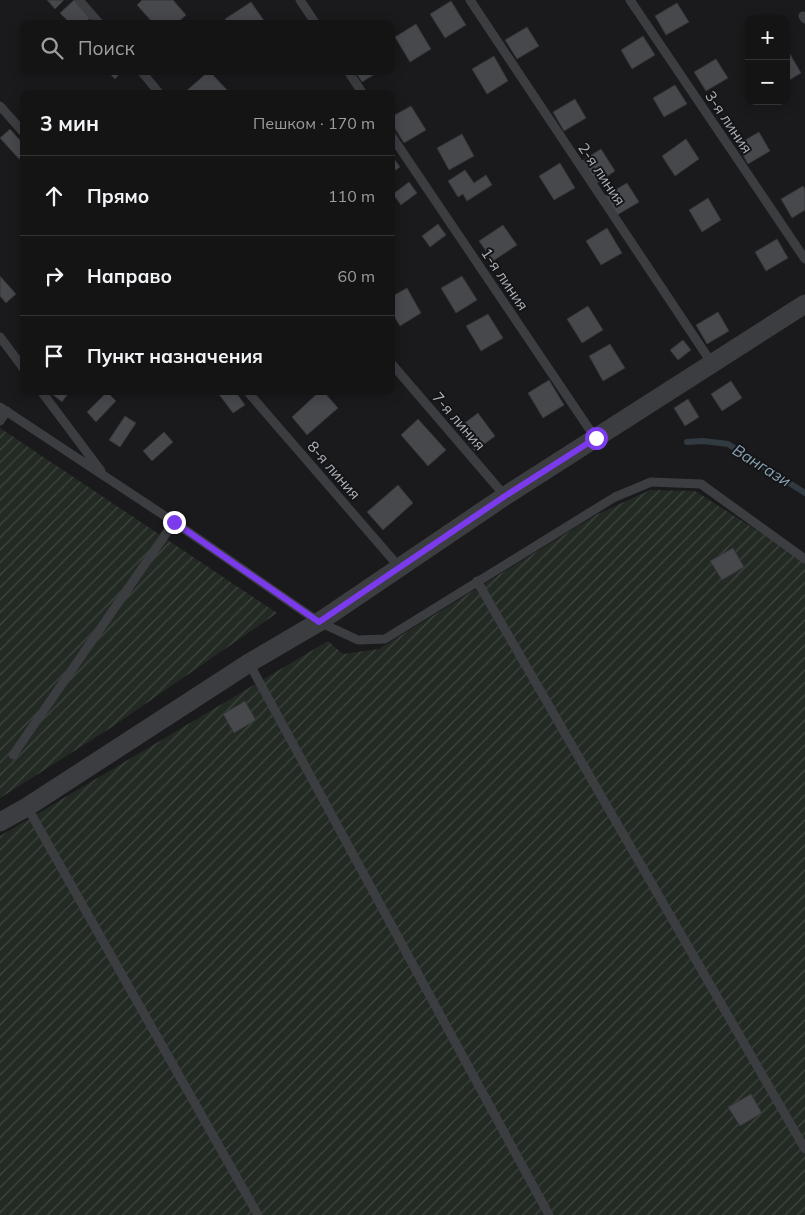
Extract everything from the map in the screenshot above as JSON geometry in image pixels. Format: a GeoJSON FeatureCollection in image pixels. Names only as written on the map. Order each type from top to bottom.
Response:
{"type":"FeatureCollection","features":[{"type":"Feature","properties":{"kind":"street"},"geometry":{"type":"LineString","coordinates":[[0,822],[27,807],[249,663],[319,622],[505,496],[805,304]]}},
{"type":"Feature","properties":{"kind":"lane"},"geometry":{"type":"LineString","coordinates":[[80,0],[97,20]]}},
{"type":"Feature","properties":{"kind":"lane"},"geometry":{"type":"LineString","coordinates":[[300,0],[313,20]]}},
{"type":"Feature","properties":{"kind":"lane","name":"2-я линия"},"geometry":{"type":"LineString","coordinates":[[470,0],[712,362]]}},
{"type":"Feature","properties":{"kind":"lane","name":"3-я линия"},"geometry":{"type":"LineString","coordinates":[[630,0],[805,259]]}},
{"type":"Feature","properties":{"kind":"lane"},"geometry":{"type":"LineString","coordinates":[[144,75],[157,90]]}},
{"type":"Feature","properties":{"kind":"lane"},"geometry":{"type":"LineString","coordinates":[[351,75],[361,90]]}},
{"type":"Feature","properties":{"kind":"lane"},"geometry":{"type":"LineString","coordinates":[[0,106],[20,128]]}},
{"type":"Feature","properties":{"kind":"lane","name":"1-я линия"},"geometry":{"type":"LineString","coordinates":[[395,141],[596,438]]}},
{"type":"Feature","properties":{"kind":"lane"},"geometry":{"type":"LineString","coordinates":[[0,337],[20,364]]}},
{"type":"Feature","properties":{"kind":"lane","name":"7-я линия"},"geometry":{"type":"LineString","coordinates":[[395,369],[505,496]]}},
{"type":"Feature","properties":{"kind":"lane"},"geometry":{"type":"LineString","coordinates":[[44,395],[106,477]]}},
{"type":"Feature","properties":{"kind":"lane","name":"8-я линия"},"geometry":{"type":"LineString","coordinates":[[250,395],[400,568]]}},
{"type":"Feature","properties":{"kind":"lane"},"geometry":{"type":"LineString","coordinates":[[0,421],[3,409],[174,522],[319,622],[358,640],[385,639],[615,497],[652,482],[701,484],[805,559]]}},
{"type":"Feature","properties":{"kind":"lane"},"geometry":{"type":"LineString","coordinates":[[13,755],[174,522]]}},
{"type":"Feature","properties":{"kind":"lane"},"geometry":{"type":"LineString","coordinates":[[477,582],[805,1149]]}},
{"type":"Feature","properties":{"kind":"lane"},"geometry":{"type":"LineString","coordinates":[[249,663],[549,1215]]}},
{"type":"Feature","properties":{"kind":"lane"},"geometry":{"type":"LineString","coordinates":[[27,807],[258,1215]]}},
{"type":"Feature","properties":{"kind":"shaded area"},"geometry":{"type":"Polygon","coordinates":[[[0,428],[277,613],[109,729],[0,798],[0,428]]]}},
{"type":"Feature","properties":{"kind":"shaded area"},"geometry":{"type":"Polygon","coordinates":[[[650,490],[695,491],[793,553],[805,563],[805,1215],[0,1215],[0,836],[328,641],[343,654],[379,649],[596,515],[650,490]]]}},
{"type":"Feature","properties":{"kind":"building"},"geometry":{"type":"Polygon","coordinates":[[[47,0],[64,0],[55,9],[47,0]]]}},
{"type":"Feature","properties":{"kind":"building"},"geometry":{"type":"Polygon","coordinates":[[[74,0],[91,17],[88,20],[67,20],[60,13],[74,0]]]}},
{"type":"Feature","properties":{"kind":"building"},"geometry":{"type":"Polygon","coordinates":[[[142,0],[173,0],[186,15],[180,20],[150,20],[137,5],[142,0]]]}},
{"type":"Feature","properties":{"kind":"building"},"geometry":{"type":"Polygon","coordinates":[[[451,1],[466,25],[445,38],[430,14],[451,1]]]}},
{"type":"Feature","properties":{"kind":"building"},"geometry":{"type":"Polygon","coordinates":[[[251,2],[264,20],[226,20],[251,2]]]}},
{"type":"Feature","properties":{"kind":"building"},"geometry":{"type":"Polygon","coordinates":[[[677,3],[689,22],[666,35],[655,16],[677,3]]]}},
{"type":"Feature","properties":{"kind":"building"},"geometry":{"type":"Polygon","coordinates":[[[416,24],[431,49],[410,62],[395,37],[416,24]]]}},
{"type":"Feature","properties":{"kind":"building"},"geometry":{"type":"Polygon","coordinates":[[[527,27],[539,46],[517,59],[505,40],[527,27]]]}},
{"type":"Feature","properties":{"kind":"building"},"geometry":{"type":"Polygon","coordinates":[[[643,36],[655,55],[632,69],[621,50],[643,36]]]}},
{"type":"Feature","properties":{"kind":"building"},"geometry":{"type":"Polygon","coordinates":[[[790,54],[801,73],[790,80],[790,54]]]}},
{"type":"Feature","properties":{"kind":"building"},"geometry":{"type":"Polygon","coordinates":[[[494,56],[508,81],[487,94],[472,69],[494,56]]]}},
{"type":"Feature","properties":{"kind":"building"},"geometry":{"type":"Polygon","coordinates":[[[716,59],[728,78],[706,91],[694,72],[716,59]]]}},
{"type":"Feature","properties":{"kind":"building"},"geometry":{"type":"Polygon","coordinates":[[[204,75],[213,75],[227,90],[187,90],[204,75]]]}},
{"type":"Feature","properties":{"kind":"building"},"geometry":{"type":"Polygon","coordinates":[[[358,75],[373,75],[362,82],[358,75]]]}},
{"type":"Feature","properties":{"kind":"building"},"geometry":{"type":"Polygon","coordinates":[[[675,85],[687,104],[664,117],[653,98],[675,85]]]}},
{"type":"Feature","properties":{"kind":"building"},"geometry":{"type":"Polygon","coordinates":[[[575,99],[586,118],[564,131],[553,112],[575,99]]]}},
{"type":"Feature","properties":{"kind":"building"},"geometry":{"type":"Polygon","coordinates":[[[411,106],[426,130],[404,143],[395,128],[395,115],[411,106]]]}},
{"type":"Feature","properties":{"kind":"building"},"geometry":{"type":"Polygon","coordinates":[[[10,129],[20,140],[20,158],[19,159],[0,138],[10,129]]]}},
{"type":"Feature","properties":{"kind":"building"},"geometry":{"type":"Polygon","coordinates":[[[759,132],[770,151],[748,164],[737,145],[759,132]]]}},
{"type":"Feature","properties":{"kind":"building"},"geometry":{"type":"Polygon","coordinates":[[[462,134],[474,156],[449,170],[437,148],[462,134]]]}},
{"type":"Feature","properties":{"kind":"building"},"geometry":{"type":"Polygon","coordinates":[[[686,139],[699,159],[675,176],[662,156],[686,139]]]}},
{"type":"Feature","properties":{"kind":"building"},"geometry":{"type":"Polygon","coordinates":[[[601,149],[615,171],[597,183],[582,161],[601,149]]]}},
{"type":"Feature","properties":{"kind":"building"},"geometry":{"type":"Polygon","coordinates":[[[395,160],[400,167],[395,170],[395,160]]]}},
{"type":"Feature","properties":{"kind":"building"},"geometry":{"type":"Polygon","coordinates":[[[560,163],[575,188],[554,200],[539,176],[560,163]]]}},
{"type":"Feature","properties":{"kind":"building"},"geometry":{"type":"Polygon","coordinates":[[[465,170],[474,183],[486,175],[492,185],[467,201],[463,194],[458,197],[448,181],[465,170]]]}},
{"type":"Feature","properties":{"kind":"building"},"geometry":{"type":"Polygon","coordinates":[[[409,182],[417,193],[401,205],[395,197],[395,192],[409,182]]]}},
{"type":"Feature","properties":{"kind":"building"},"geometry":{"type":"Polygon","coordinates":[[[627,183],[639,202],[617,215],[605,196],[627,183]]]}},
{"type":"Feature","properties":{"kind":"building"},"geometry":{"type":"Polygon","coordinates":[[[803,186],[805,189],[805,210],[792,218],[781,199],[803,186]]]}},
{"type":"Feature","properties":{"kind":"building"},"geometry":{"type":"Polygon","coordinates":[[[708,198],[721,220],[702,232],[689,210],[708,198]]]}},
{"type":"Feature","properties":{"kind":"building"},"geometry":{"type":"Polygon","coordinates":[[[438,224],[446,235],[430,247],[422,236],[438,224]]]}},
{"type":"Feature","properties":{"kind":"building"},"geometry":{"type":"Polygon","coordinates":[[[503,225],[517,245],[493,261],[479,241],[503,225]]]}},
{"type":"Feature","properties":{"kind":"building"},"geometry":{"type":"Polygon","coordinates":[[[607,228],[622,253],[601,265],[586,241],[607,228]]]}},
{"type":"Feature","properties":{"kind":"building"},"geometry":{"type":"Polygon","coordinates":[[[777,239],[788,258],[766,271],[755,252],[777,239]]]}},
{"type":"Feature","properties":{"kind":"building"},"geometry":{"type":"Polygon","coordinates":[[[0,276],[16,294],[6,303],[0,296],[0,276]]]}},
{"type":"Feature","properties":{"kind":"building"},"geometry":{"type":"Polygon","coordinates":[[[462,276],[477,300],[456,313],[441,288],[462,276]]]}},
{"type":"Feature","properties":{"kind":"building"},"geometry":{"type":"Polygon","coordinates":[[[407,288],[421,313],[400,326],[395,318],[395,295],[407,288]]]}},
{"type":"Feature","properties":{"kind":"building"},"geometry":{"type":"Polygon","coordinates":[[[588,306],[603,330],[582,343],[567,319],[588,306]]]}},
{"type":"Feature","properties":{"kind":"building"},"geometry":{"type":"Polygon","coordinates":[[[718,312],[729,331],[707,344],[696,325],[718,312]]]}},
{"type":"Feature","properties":{"kind":"building"},"geometry":{"type":"Polygon","coordinates":[[[488,314],[503,338],[481,351],[466,326],[488,314]]]}},
{"type":"Feature","properties":{"kind":"building"},"geometry":{"type":"Polygon","coordinates":[[[683,340],[691,350],[678,360],[670,350],[683,340]]]}},
{"type":"Feature","properties":{"kind":"building"},"geometry":{"type":"Polygon","coordinates":[[[610,344],[625,368],[603,381],[589,356],[610,344]]]}},
{"type":"Feature","properties":{"kind":"building"},"geometry":{"type":"Polygon","coordinates":[[[549,380],[564,405],[543,418],[528,393],[549,380]]]}},
{"type":"Feature","properties":{"kind":"building"},"geometry":{"type":"Polygon","coordinates":[[[731,381],[742,398],[722,411],[711,394],[731,381]]]}},
{"type":"Feature","properties":{"kind":"building"},"geometry":{"type":"Polygon","coordinates":[[[53,395],[67,395],[62,402],[53,395]]]}},
{"type":"Feature","properties":{"kind":"building"},"geometry":{"type":"Polygon","coordinates":[[[104,395],[110,395],[116,401],[96,422],[87,412],[104,395]]]}},
{"type":"Feature","properties":{"kind":"building"},"geometry":{"type":"Polygon","coordinates":[[[220,395],[238,395],[245,405],[233,413],[220,395]]]}},
{"type":"Feature","properties":{"kind":"building"},"geometry":{"type":"Polygon","coordinates":[[[316,395],[327,395],[338,408],[307,435],[292,417],[316,395]]]}},
{"type":"Feature","properties":{"kind":"building"},"geometry":{"type":"Polygon","coordinates":[[[688,399],[699,417],[685,426],[674,408],[688,399]]]}},
{"type":"Feature","properties":{"kind":"building"},"geometry":{"type":"Polygon","coordinates":[[[478,413],[495,436],[475,451],[458,428],[478,413]]]}},
{"type":"Feature","properties":{"kind":"building"},"geometry":{"type":"Polygon","coordinates":[[[125,416],[136,423],[120,447],[109,440],[125,416]]]}},
{"type":"Feature","properties":{"kind":"building"},"geometry":{"type":"Polygon","coordinates":[[[418,419],[446,450],[428,466],[401,435],[418,419]]]}},
{"type":"Feature","properties":{"kind":"building"},"geometry":{"type":"Polygon","coordinates":[[[164,432],[173,442],[152,461],[143,451],[164,432]]]}},
{"type":"Feature","properties":{"kind":"building"},"geometry":{"type":"Polygon","coordinates":[[[398,485],[413,503],[383,530],[367,512],[398,485]]]}},
{"type":"Feature","properties":{"kind":"building"},"geometry":{"type":"Polygon","coordinates":[[[733,548],[744,567],[722,580],[710,561],[733,548]]]}},
{"type":"Feature","properties":{"kind":"building"},"geometry":{"type":"Polygon","coordinates":[[[245,701],[256,720],[234,733],[223,714],[245,701]]]}},
{"type":"Feature","properties":{"kind":"building"},"geometry":{"type":"Polygon","coordinates":[[[751,1094],[762,1113],[740,1126],[728,1107],[751,1094]]]}},
{"type":"Feature","properties":{"kind":"waterway","name":"Вангази"},"geometry":{"type":"LineString","coordinates":[[687,442],[703,441],[728,444],[805,493]]}},
{"type":"Feature","properties":{"kind":"route"},"geometry":{"type":"LineString","coordinates":[[174,522],[319,622],[505,496],[596,438]]}}]}
